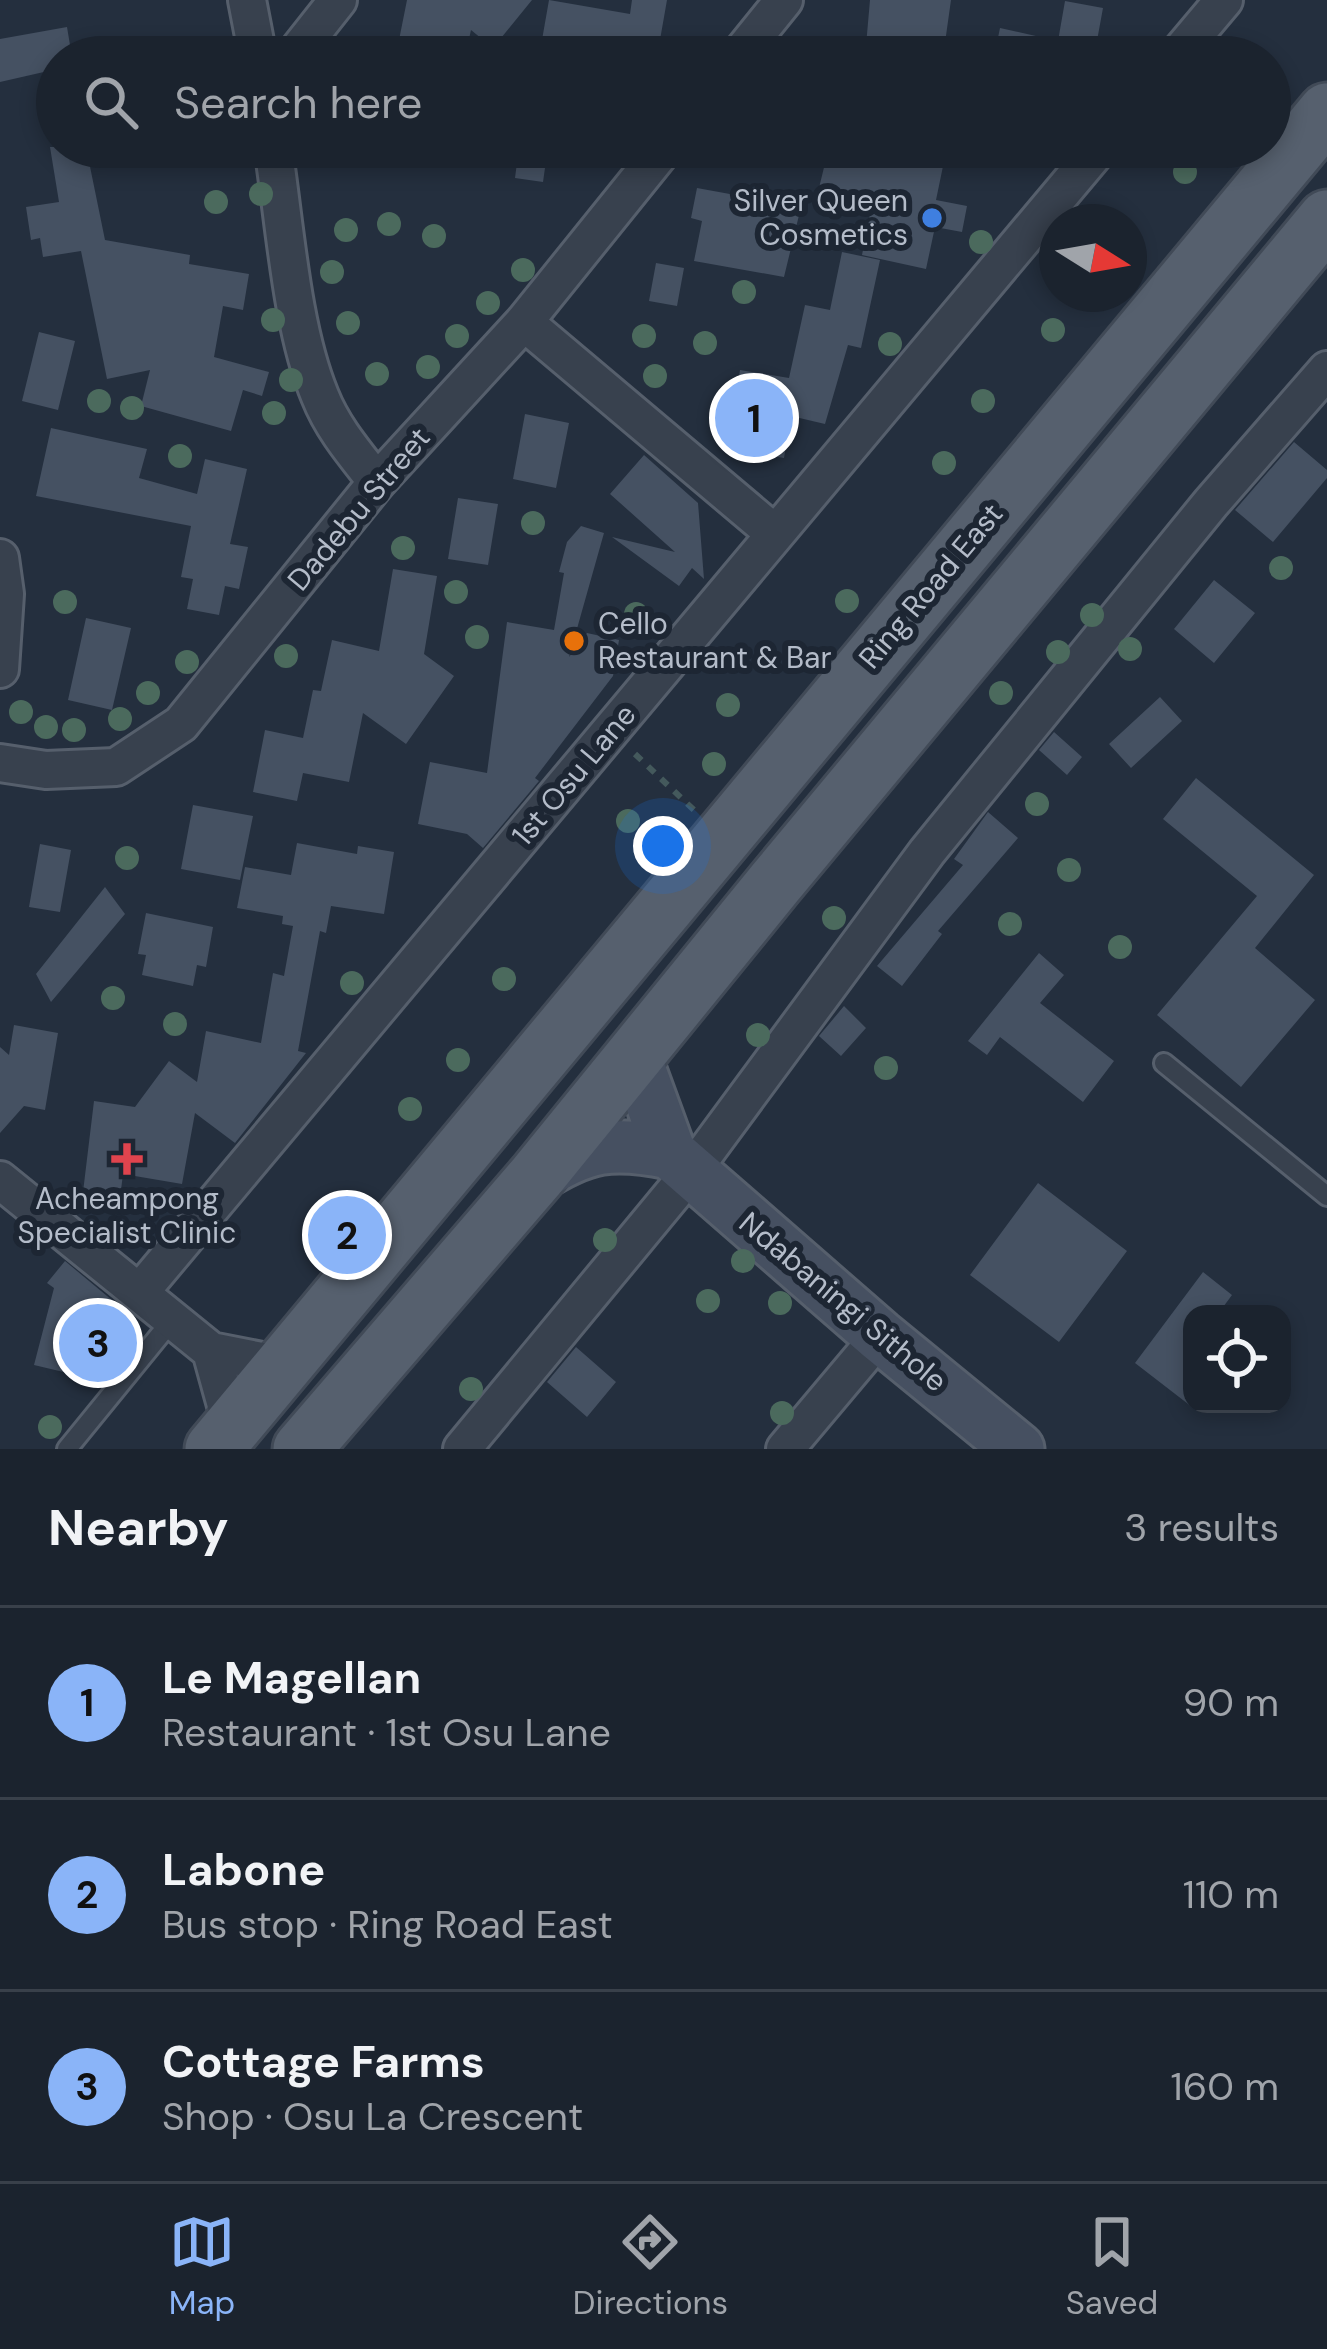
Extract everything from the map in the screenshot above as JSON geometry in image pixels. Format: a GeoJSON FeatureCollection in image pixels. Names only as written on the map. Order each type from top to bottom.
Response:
{"type":"FeatureCollection","features":[{"type":"Feature","properties":{"kind":"main road","name":"Ring Road East"},"geometry":{"type":"LineString","coordinates":[[1291,155],[1327,112]]}},
{"type":"Feature","properties":{"kind":"main road","name":"Ring Road East"},"geometry":{"type":"LineString","coordinates":[[223,1438],[1280,168]]}},
{"type":"Feature","properties":{"kind":"main road"},"geometry":{"type":"LineString","coordinates":[[302,1449],[536,1177],[1327,219]]}},
{"type":"Feature","properties":{"kind":"street"},"geometry":{"type":"LineString","coordinates":[[247,0],[254,36]]}},
{"type":"Feature","properties":{"kind":"street"},"geometry":{"type":"LineString","coordinates":[[310,36],[338,0]]}},
{"type":"Feature","properties":{"kind":"street"},"geometry":{"type":"LineString","coordinates":[[755,36],[784,0]]}},
{"type":"Feature","properties":{"kind":"street"},"geometry":{"type":"LineString","coordinates":[[1194,36],[1224,0]]}},
{"type":"Feature","properties":{"kind":"street"},"geometry":{"type":"LineString","coordinates":[[276,168],[305,349],[320,396],[337,430],[377,482]]}},
{"type":"Feature","properties":{"kind":"street","name":"Dadebu Street"},"geometry":{"type":"LineString","coordinates":[[0,763],[46,770],[116,767],[182,724],[377,482],[524,322],[648,168]]}},
{"type":"Feature","properties":{"kind":"street","name":"1st Osu Lane"},"geometry":{"type":"LineString","coordinates":[[140,1292],[1082,168]]}},
{"type":"Feature","properties":{"kind":"street"},"geometry":{"type":"LineString","coordinates":[[524,322],[774,533]]}},
{"type":"Feature","properties":{"kind":"street"},"geometry":{"type":"LineString","coordinates":[[462,1449],[680,1162],[941,834],[1210,503],[1327,370]]}},
{"type":"Feature","properties":{"kind":"street"},"geometry":{"type":"LineString","coordinates":[[0,558],[5,594],[0,669]]}},
{"type":"Feature","properties":{"kind":"street","name":"Ndabaningi Sithole"},"geometry":{"type":"LineString","coordinates":[[635,1057],[680,1162],[1018,1449]]}},
{"type":"Feature","properties":{"kind":"street"},"geometry":{"type":"LineString","coordinates":[[536,1177],[567,1157],[595,1147],[630,1145],[680,1162]]}},
{"type":"Feature","properties":{"kind":"street"},"geometry":{"type":"LineString","coordinates":[[0,1180],[211,1351],[282,1365]]}},
{"type":"Feature","properties":{"kind":"street"},"geometry":{"type":"LineString","coordinates":[[785,1449],[880,1336]]}},
{"type":"Feature","properties":{"kind":"street"},"geometry":{"type":"LineString","coordinates":[[211,1351],[223,1438]]}},
{"type":"Feature","properties":{"kind":"lane"},"geometry":{"type":"LineString","coordinates":[[1164,1064],[1327,1196]]}},
{"type":"Feature","properties":{"kind":"lane"},"geometry":{"type":"LineString","coordinates":[[68,1449],[172,1319]]}},
{"type":"Feature","properties":{"kind":"building"},"geometry":{"type":"Polygon","coordinates":[[[407,0],[532,0],[503,36],[478,36],[471,30],[470,36],[400,36],[407,0]]]}},
{"type":"Feature","properties":{"kind":"building"},"geometry":{"type":"Polygon","coordinates":[[[549,0],[630,14],[632,0],[667,0],[661,36],[543,36],[549,0]]]}},
{"type":"Feature","properties":{"kind":"building"},"geometry":{"type":"Polygon","coordinates":[[[870,0],[951,0],[946,36],[867,36],[870,0]]]}},
{"type":"Feature","properties":{"kind":"building"},"geometry":{"type":"Polygon","coordinates":[[[1065,1],[1103,8],[1098,36],[1059,36],[1065,1]]]}},
{"type":"Feature","properties":{"kind":"building"},"geometry":{"type":"Polygon","coordinates":[[[67,27],[68,36],[36,36],[36,74],[0,82],[0,39],[67,27]]]}},
{"type":"Feature","properties":{"kind":"building"},"geometry":{"type":"Polygon","coordinates":[[[1000,28],[1036,36],[998,36],[1000,28]]]}},
{"type":"Feature","properties":{"kind":"building"},"geometry":{"type":"Polygon","coordinates":[[[53,168],[90,168],[105,240],[190,255],[189,264],[249,274],[243,310],[223,306],[214,357],[269,372],[262,396],[243,390],[231,431],[141,406],[150,370],[107,379],[81,251],[43,257],[40,238],[31,240],[26,207],[59,202],[53,168]]]}},
{"type":"Feature","properties":{"kind":"building"},"geometry":{"type":"Polygon","coordinates":[[[516,168],[545,168],[543,182],[515,178],[516,168]]]}},
{"type":"Feature","properties":{"kind":"building"},"geometry":{"type":"Polygon","coordinates":[[[824,168],[943,168],[936,200],[967,206],[962,232],[935,227],[926,269],[862,255],[871,208],[817,196],[824,168]]]}},
{"type":"Feature","properties":{"kind":"building"},"geometry":{"type":"Polygon","coordinates":[[[697,188],[801,207],[784,277],[694,261],[702,221],[691,218],[697,188]]]}},
{"type":"Feature","properties":{"kind":"building"},"geometry":{"type":"Polygon","coordinates":[[[842,252],[880,260],[861,348],[848,345],[825,424],[791,416],[784,458],[727,448],[740,370],[789,378],[805,305],[830,310],[842,252]]]}},
{"type":"Feature","properties":{"kind":"building"},"geometry":{"type":"Polygon","coordinates":[[[656,263],[684,268],[677,306],[649,301],[656,263]]]}},
{"type":"Feature","properties":{"kind":"building"},"geometry":{"type":"Polygon","coordinates":[[[39,332],[75,341],[58,410],[22,401],[39,332]]]}},
{"type":"Feature","properties":{"kind":"building"},"geometry":{"type":"Polygon","coordinates":[[[525,414],[569,423],[556,488],[513,479],[525,414]]]}},
{"type":"Feature","properties":{"kind":"building"},"geometry":{"type":"Polygon","coordinates":[[[51,428],[147,449],[139,478],[197,494],[205,459],[247,469],[230,544],[248,547],[239,589],[225,586],[219,615],[187,609],[193,579],[181,577],[191,526],[36,496],[51,428]]]}},
{"type":"Feature","properties":{"kind":"building"},"geometry":{"type":"Polygon","coordinates":[[[1294,442],[1327,470],[1327,478],[1273,542],[1235,510],[1294,442]]]}},
{"type":"Feature","properties":{"kind":"building"},"geometry":{"type":"Polygon","coordinates":[[[644,455],[698,503],[704,579],[692,568],[679,586],[612,537],[675,552],[610,494],[644,455]]]}},
{"type":"Feature","properties":{"kind":"building"},"geometry":{"type":"Polygon","coordinates":[[[458,498],[498,504],[488,565],[448,559],[458,498]]]}},
{"type":"Feature","properties":{"kind":"building"},"geometry":{"type":"Polygon","coordinates":[[[581,526],[604,533],[569,657],[587,633],[619,640],[613,676],[535,778],[539,781],[483,848],[467,834],[418,824],[430,762],[487,773],[507,622],[554,630],[564,573],[559,572],[567,542],[581,526]]]}},
{"type":"Feature","properties":{"kind":"building"},"geometry":{"type":"Polygon","coordinates":[[[393,569],[437,576],[424,654],[454,676],[406,744],[363,713],[349,782],[303,773],[297,801],[253,792],[265,730],[303,738],[313,690],[321,691],[332,640],[379,651],[393,569]]]}},
{"type":"Feature","properties":{"kind":"building"},"geometry":{"type":"Polygon","coordinates":[[[1214,580],[1255,613],[1214,663],[1174,629],[1214,580]]]}},
{"type":"Feature","properties":{"kind":"building"},"geometry":{"type":"Polygon","coordinates":[[[86,618],[131,628],[112,710],[68,700],[86,618]]]}},
{"type":"Feature","properties":{"kind":"building"},"geometry":{"type":"Polygon","coordinates":[[[1160,697],[1182,721],[1131,768],[1109,744],[1160,697]]]}},
{"type":"Feature","properties":{"kind":"building"},"geometry":{"type":"Polygon","coordinates":[[[1054,732],[1082,757],[1067,775],[1039,750],[1054,732]]]}},
{"type":"Feature","properties":{"kind":"building"},"geometry":{"type":"Polygon","coordinates":[[[1196,778],[1314,875],[1255,948],[1315,1000],[1241,1087],[1157,1015],[1257,896],[1163,819],[1196,778]]]}},
{"type":"Feature","properties":{"kind":"building"},"geometry":{"type":"Polygon","coordinates":[[[193,805],[253,816],[240,880],[181,869],[193,805]]]}},
{"type":"Feature","properties":{"kind":"building"},"geometry":{"type":"Polygon","coordinates":[[[988,812],[1018,838],[938,931],[942,934],[902,986],[877,966],[963,865],[954,859],[988,812]]]}},
{"type":"Feature","properties":{"kind":"building"},"geometry":{"type":"Polygon","coordinates":[[[297,843],[357,854],[358,846],[394,852],[384,914],[331,906],[326,933],[320,931],[298,1051],[306,1053],[235,1143],[195,1113],[182,1184],[123,1174],[120,1198],[83,1192],[94,1101],[135,1107],[169,1061],[197,1082],[206,1031],[261,1043],[273,973],[284,976],[293,926],[282,924],[283,916],[237,908],[245,867],[291,875],[297,843]]]}},
{"type":"Feature","properties":{"kind":"building"},"geometry":{"type":"Polygon","coordinates":[[[40,844],[71,850],[60,912],[29,907],[40,844]]]}},
{"type":"Feature","properties":{"kind":"building"},"geometry":{"type":"Polygon","coordinates":[[[105,887],[125,914],[51,1002],[36,974],[105,887]]]}},
{"type":"Feature","properties":{"kind":"building"},"geometry":{"type":"Polygon","coordinates":[[[146,913],[213,927],[206,967],[197,965],[193,986],[142,975],[146,955],[138,954],[146,913]]]}},
{"type":"Feature","properties":{"kind":"building"},"geometry":{"type":"Polygon","coordinates":[[[1039,953],[1064,975],[1040,1003],[1114,1061],[1083,1102],[1000,1037],[987,1055],[968,1041],[1039,953]]]}},
{"type":"Feature","properties":{"kind":"building"},"geometry":{"type":"Polygon","coordinates":[[[844,1006],[866,1028],[841,1056],[819,1036],[844,1006]]]}},
{"type":"Feature","properties":{"kind":"building"},"geometry":{"type":"Polygon","coordinates":[[[14,1025],[58,1033],[45,1110],[24,1106],[0,1133],[0,1047],[9,1055],[14,1025]]]}},
{"type":"Feature","properties":{"kind":"building"},"geometry":{"type":"Polygon","coordinates":[[[1038,1183],[1127,1251],[1059,1342],[970,1275],[1038,1183]]]}},
{"type":"Feature","properties":{"kind":"building"},"geometry":{"type":"Polygon","coordinates":[[[65,1261],[119,1306],[102,1328],[91,1319],[76,1375],[34,1365],[54,1288],[47,1283],[65,1261]]]}},
{"type":"Feature","properties":{"kind":"building"},"geometry":{"type":"Polygon","coordinates":[[[1203,1272],[1232,1295],[1225,1305],[1183,1305],[1183,1400],[1135,1363],[1203,1272]]]}},
{"type":"Feature","properties":{"kind":"building"},"geometry":{"type":"Polygon","coordinates":[[[576,1347],[616,1382],[587,1417],[547,1382],[576,1347]]]}},
{"type":"Feature","properties":{"kind":"place","name":"Silver Queen Cosmetics"},"geometry":{"type":"Point","coordinates":[932,218]}},
{"type":"Feature","properties":{"kind":"place","name":"Le Magellan"},"geometry":{"type":"Point","coordinates":[754,418]}},
{"type":"Feature","properties":{"kind":"place","name":"Cello Restaurant & Bar"},"geometry":{"type":"Point","coordinates":[574,641]}},
{"type":"Feature","properties":{"kind":"place","name":"Acheampong Specialist Clinic"},"geometry":{"type":"Point","coordinates":[127,1159]}},
{"type":"Feature","properties":{"kind":"place","name":"Labone"},"geometry":{"type":"Point","coordinates":[347,1235]}},
{"type":"Feature","properties":{"kind":"place","name":"Cottage Farms"},"geometry":{"type":"Point","coordinates":[98,1343]}}]}
